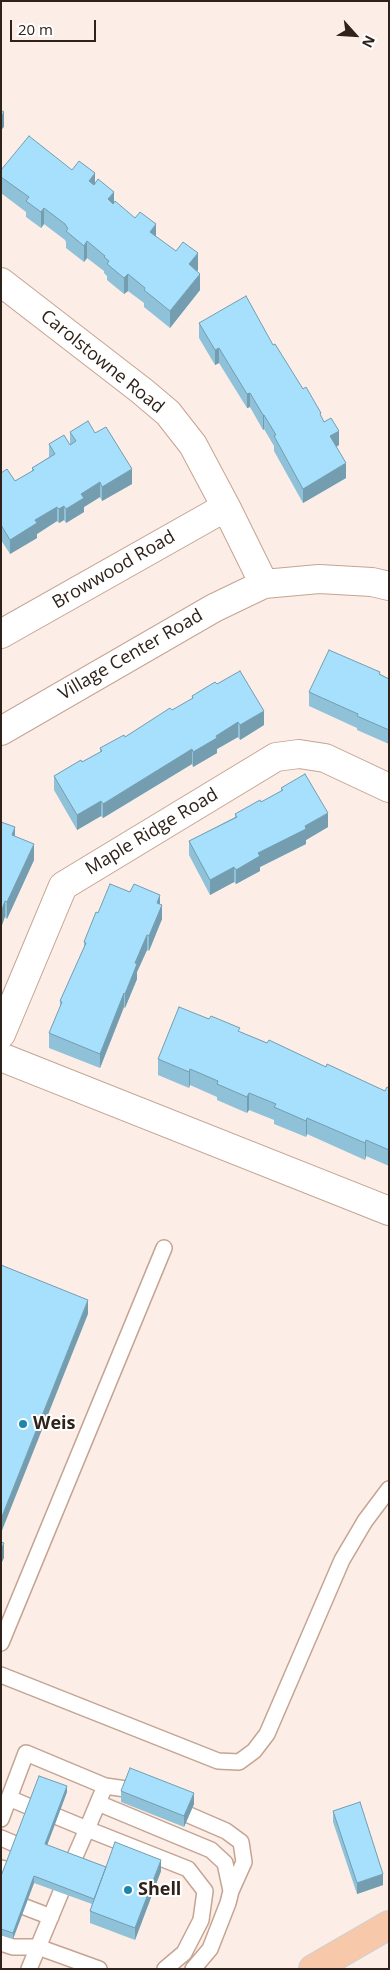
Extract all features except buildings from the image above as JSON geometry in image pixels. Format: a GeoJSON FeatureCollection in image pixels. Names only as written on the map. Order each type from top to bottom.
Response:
{"type":"FeatureCollection","features":[{"type":"Feature","properties":{"kind":"main road"},"geometry":{"type":"LineString","coordinates":[[313,1969],[389,1925]]}},
{"type":"Feature","properties":{"kind":"street","name":"Carolstowne Road"},"geometry":{"type":"LineString","coordinates":[[1,282],[142,391],[168,414],[192,446],[226,507],[264,584]]}},
{"type":"Feature","properties":{"kind":"street","name":"Browwood Road"},"geometry":{"type":"LineString","coordinates":[[1,634],[226,507]]}},
{"type":"Feature","properties":{"kind":"street"},"geometry":{"type":"LineString","coordinates":[[264,584],[319,579],[372,582],[389,586]]}},
{"type":"Feature","properties":{"kind":"street","name":"Village Center Road"},"geometry":{"type":"LineString","coordinates":[[1,732],[214,608],[264,584]]}},
{"type":"Feature","properties":{"kind":"street","name":"Maple Ridge Road"},"geometry":{"type":"LineString","coordinates":[[1,1034],[62,886],[276,757],[299,754],[325,758],[389,788]]}},
{"type":"Feature","properties":{"kind":"street"},"geometry":{"type":"LineString","coordinates":[[1,1057],[389,1211]]}},
{"type":"Feature","properties":{"kind":"lane"},"geometry":{"type":"LineString","coordinates":[[1,1643],[164,1248]]}},
{"type":"Feature","properties":{"kind":"lane"},"geometry":{"type":"LineString","coordinates":[[1,1675],[218,1761],[239,1762],[254,1750],[267,1734],[342,1560],[365,1521],[389,1489]]}},
{"type":"Feature","properties":{"kind":"lane"},"geometry":{"type":"LineString","coordinates":[[1,1819],[8,1788],[26,1753],[105,1786],[126,1789]]}},
{"type":"Feature","properties":{"kind":"lane"},"geometry":{"type":"LineString","coordinates":[[73,1861],[105,1786]]}},
{"type":"Feature","properties":{"kind":"lane"},"geometry":{"type":"LineString","coordinates":[[8,1788],[30,1807]]}},
{"type":"Feature","properties":{"kind":"lane"},"geometry":{"type":"LineString","coordinates":[[98,1803],[212,1850],[225,1863],[231,1891]]}},
{"type":"Feature","properties":{"kind":"lane"},"geometry":{"type":"LineString","coordinates":[[189,1816],[226,1831],[241,1842],[244,1862],[231,1891],[210,1949],[193,1969]]}},
{"type":"Feature","properties":{"kind":"lane"},"geometry":{"type":"LineString","coordinates":[[58,1817],[188,1869],[205,1891],[201,1920],[184,1953],[165,1969]]}},
{"type":"Feature","properties":{"kind":"lane"},"geometry":{"type":"LineString","coordinates":[[29,1969],[61,1892]]}},
{"type":"Feature","properties":{"kind":"lane"},"geometry":{"type":"LineString","coordinates":[[25,1907],[51,1917]]}},
{"type":"Feature","properties":{"kind":"lane"},"geometry":{"type":"LineString","coordinates":[[1,1943],[13,1947],[38,1948],[99,1969]]}},
{"type":"Feature","properties":{"kind":"place","name":"Weis"},"geometry":{"type":"Point","coordinates":[23,1424]}},
{"type":"Feature","properties":{"kind":"place","name":"Shell"},"geometry":{"type":"Point","coordinates":[128,1890]}}]}
